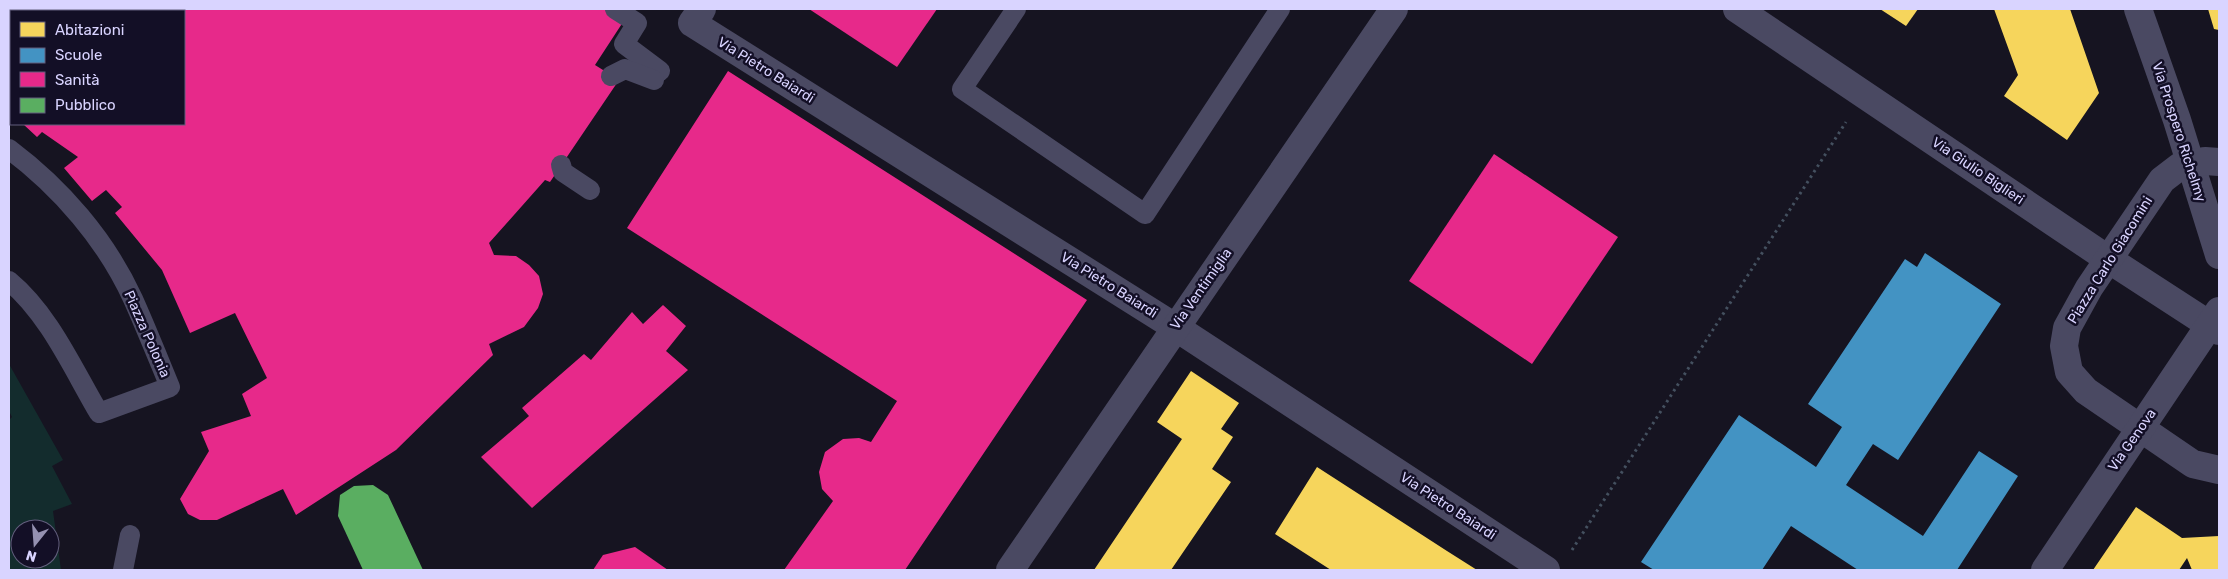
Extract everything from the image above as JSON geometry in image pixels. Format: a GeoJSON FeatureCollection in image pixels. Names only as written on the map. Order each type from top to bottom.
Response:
{"type":"FeatureCollection","features":[{"type":"Feature","properties":{"kind":"street","name":"Via Ventimiglia"},"geometry":{"type":"LineString","coordinates":[[1010,570],[1394,9]]}},
{"type":"Feature","properties":{"kind":"street","name":"Via Giulio Biglieri"},"geometry":{"type":"LineString","coordinates":[[1737,9],[2108,259],[2216,322]]}},
{"type":"Feature","properties":{"kind":"street","name":"Via Prospero Richelmy"},"geometry":{"type":"LineString","coordinates":[[2138,9],[2191,164],[2219,255]]}},
{"type":"Feature","properties":{"kind":"street","name":"Via Pietro Baiardi"},"geometry":{"type":"LineString","coordinates":[[697,16],[1546,570]]}},
{"type":"Feature","properties":{"kind":"street","name":"Piazza Carlo Giacomini"},"geometry":{"type":"LineString","coordinates":[[2219,162],[2179,167],[2162,180],[2108,259],[2067,328],[2064,346],[2069,372],[2078,384],[2193,464],[2219,470]]}},
{"type":"Feature","properties":{"kind":"street","name":"Via Genova"},"geometry":{"type":"LineString","coordinates":[[2045,570],[2107,476],[2216,322]]}},
{"type":"Feature","properties":{"kind":"lane"},"geometry":{"type":"LineString","coordinates":[[611,76],[625,69],[657,76],[624,44],[637,23],[615,9]]}},
{"type":"Feature","properties":{"kind":"lane"},"geometry":{"type":"LineString","coordinates":[[1016,9],[962,89],[1145,214],[1280,9]]}},
{"type":"Feature","properties":{"kind":"lane","name":"Piazza Polonia"},"geometry":{"type":"LineString","coordinates":[[9,149],[67,200],[105,250],[132,297],[170,387],[99,413],[49,328],[20,290],[9,282]]}},
{"type":"Feature","properties":{"kind":"lane"},"geometry":{"type":"LineString","coordinates":[[561,165],[563,172],[590,190]]}},
{"type":"Feature","properties":{"kind":"lane"},"geometry":{"type":"LineString","coordinates":[[123,570],[130,536]]}},
{"type":"Feature","properties":{"kind":"path"},"geometry":{"type":"LineString","coordinates":[[1569,555],[1864,94]]}},
{"type":"Feature","properties":{"kind":"green space"},"geometry":{"type":"Polygon","coordinates":[[[9,364],[63,460],[52,466],[72,504],[53,511],[54,519],[10,519],[10,569],[60,569],[60,563],[61,570],[9,570],[9,420],[12,417],[9,411],[9,364]]]}},
{"type":"Feature","properties":{"kind":"building: Abitazioni"},"geometry":{"type":"Polygon","coordinates":[[[1880,9],[1918,9],[1906,26],[1880,9]]]}},
{"type":"Feature","properties":{"kind":"building: Abitazioni"},"geometry":{"type":"Polygon","coordinates":[[[1994,9],[2070,9],[2099,93],[2067,140],[2004,96],[2018,75],[1994,9]]]}},
{"type":"Feature","properties":{"kind":"building: Abitazioni"},"geometry":{"type":"Polygon","coordinates":[[[2208,9],[2219,9],[2219,30],[2214,29],[2208,9]]]}},
{"type":"Feature","properties":{"kind":"building: Abitazioni"},"geometry":{"type":"Polygon","coordinates":[[[1191,371],[1239,403],[1221,429],[1233,437],[1212,469],[1231,482],[1171,570],[1094,570],[1182,439],[1157,422],[1191,371]]]}},
{"type":"Feature","properties":{"kind":"building: Abitazioni"},"geometry":{"type":"Polygon","coordinates":[[[1317,467],[1477,570],[1331,570],[1275,534],[1317,467]]]}},
{"type":"Feature","properties":{"kind":"building: Abitazioni"},"geometry":{"type":"Polygon","coordinates":[[[2136,507],[2182,538],[2219,536],[2219,570],[2192,570],[2187,558],[2179,570],[2093,570],[2136,507]]]}},
{"type":"Feature","properties":{"kind":"building: Scuole"},"geometry":{"type":"Polygon","coordinates":[[[1925,253],[2001,304],[1898,460],[1873,444],[1846,485],[1923,536],[1979,451],[2018,476],[1957,570],[1858,570],[1791,526],[1762,570],[1654,570],[1641,562],[1739,415],[1816,467],[1842,427],[1808,404],[1905,259],[1917,267],[1925,253]]]}},
{"type":"Feature","properties":{"kind":"building: Sanità"},"geometry":{"type":"Polygon","coordinates":[[[9,9],[609,9],[625,19],[595,65],[619,80],[550,182],[545,180],[489,243],[494,255],[516,256],[529,265],[539,276],[543,294],[538,308],[524,327],[489,344],[493,355],[396,450],[296,515],[283,489],[217,520],[200,520],[188,514],[180,499],[209,451],[201,432],[251,416],[242,394],[267,378],[235,313],[190,333],[162,270],[115,213],[122,207],[106,190],[92,201],[64,168],[78,157],[42,132],[37,137],[24,125],[185,125],[185,10],[10,10],[10,110],[9,9]]]}},
{"type":"Feature","properties":{"kind":"building: Sanità"},"geometry":{"type":"Polygon","coordinates":[[[809,9],[937,9],[897,67],[809,9]]]}},
{"type":"Feature","properties":{"kind":"building: Sanità"},"geometry":{"type":"Polygon","coordinates":[[[728,71],[1087,300],[905,570],[784,570],[833,501],[822,489],[819,472],[825,452],[843,439],[859,438],[871,442],[897,401],[627,228],[728,71]]]}},
{"type":"Feature","properties":{"kind":"building: Sanità"},"geometry":{"type":"Polygon","coordinates":[[[1494,154],[1618,237],[1532,364],[1409,281],[1494,154]]]}},
{"type":"Feature","properties":{"kind":"building: Sanità"},"geometry":{"type":"Polygon","coordinates":[[[663,305],[686,326],[666,351],[688,370],[532,508],[481,457],[529,416],[522,408],[584,354],[591,360],[632,312],[643,324],[663,305]]]}},
{"type":"Feature","properties":{"kind":"building: Sanità"},"geometry":{"type":"Polygon","coordinates":[[[635,547],[668,570],[593,570],[603,555],[635,547]]]}},
{"type":"Feature","properties":{"kind":"building: Pubblico"},"geometry":{"type":"Polygon","coordinates":[[[373,485],[388,495],[423,570],[363,570],[338,516],[340,495],[354,486],[373,485]]]}}]}
